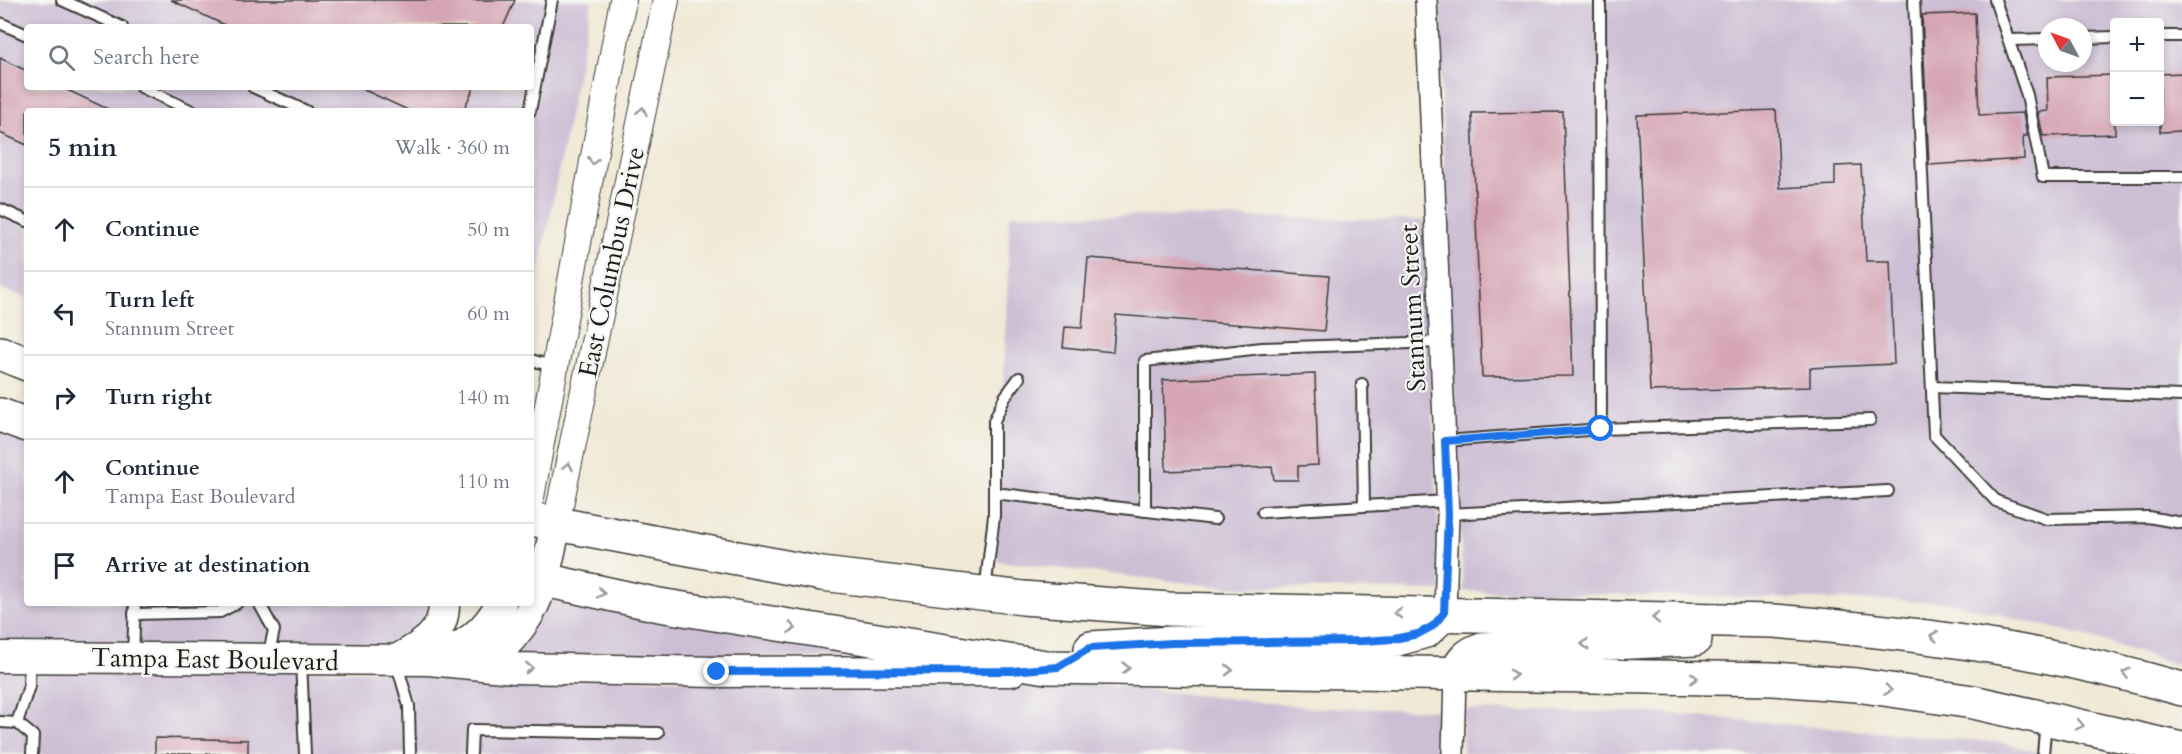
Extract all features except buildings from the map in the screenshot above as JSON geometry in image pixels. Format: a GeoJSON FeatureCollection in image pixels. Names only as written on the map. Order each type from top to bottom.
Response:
{"type":"FeatureCollection","features":[{"type":"Feature","properties":{"kind":"main road"},"geometry":{"type":"LineString","coordinates":[[0,353],[24,363]]}},
{"type":"Feature","properties":{"kind":"main road"},"geometry":{"type":"LineString","coordinates":[[0,415],[24,424]]}},
{"type":"Feature","properties":{"kind":"main road"},"geometry":{"type":"LineString","coordinates":[[484,665],[521,629],[537,603],[537,578],[544,521],[822,574],[985,594],[1169,609],[1444,613],[1808,624],[1937,636],[2032,651],[2182,689]]}},
{"type":"Feature","properties":{"kind":"main road"},"geometry":{"type":"LineString","coordinates":[[537,578],[659,605],[764,624],[1052,667],[1773,679],[1856,685],[1973,702],[2179,747]]}},
{"type":"Feature","properties":{"kind":"main road"},"geometry":{"type":"LineString","coordinates":[[396,661],[423,646],[438,630],[444,606]]}},
{"type":"Feature","properties":{"kind":"main road","name":"Tampa East Boulevard"},"geometry":{"type":"LineString","coordinates":[[429,660],[463,647],[486,626],[499,606]]}},
{"type":"Feature","properties":{"kind":"main road"},"geometry":{"type":"LineString","coordinates":[[1052,667],[1090,648],[1172,643],[1394,639],[1426,631],[1444,613]]}},
{"type":"Feature","properties":{"kind":"main road"},"geometry":{"type":"LineString","coordinates":[[1455,675],[1470,653],[1482,649],[1786,636],[1808,624]]}},
{"type":"Feature","properties":{"kind":"main road","name":"Tampa East Boulevard"},"geometry":{"type":"LineString","coordinates":[[0,657],[429,660],[484,665],[717,672],[1013,671],[1052,667]]}},
{"type":"Feature","properties":{"kind":"street","name":"East Columbus Drive"},"geometry":{"type":"LineString","coordinates":[[534,464],[543,364],[622,0]]}},
{"type":"Feature","properties":{"kind":"street","name":"East Columbus Drive"},"geometry":{"type":"LineString","coordinates":[[544,521],[666,0]]}},
{"type":"Feature","properties":{"kind":"street","name":"Stannum Street"},"geometry":{"type":"LineString","coordinates":[[1426,0],[1448,507],[1444,613]]}},
{"type":"Feature","properties":{"kind":"street"},"geometry":{"type":"LineString","coordinates":[[1453,754],[1455,675]]}},
{"type":"Feature","properties":{"kind":"lane"},"geometry":{"type":"LineString","coordinates":[[62,0],[115,24]]}},
{"type":"Feature","properties":{"kind":"lane"},"geometry":{"type":"LineString","coordinates":[[531,108],[552,0]]}},
{"type":"Feature","properties":{"kind":"lane"},"geometry":{"type":"LineString","coordinates":[[1600,0],[1601,429]]}},
{"type":"Feature","properties":{"kind":"lane"},"geometry":{"type":"LineString","coordinates":[[1914,0],[1934,435],[1996,501],[2048,519],[2148,517],[2182,523]]}},
{"type":"Feature","properties":{"kind":"lane"},"geometry":{"type":"LineString","coordinates":[[1995,0],[2027,94],[2043,177],[2182,177]]}},
{"type":"Feature","properties":{"kind":"lane"},"geometry":{"type":"LineString","coordinates":[[0,23],[24,35]]}},
{"type":"Feature","properties":{"kind":"lane"},"geometry":{"type":"LineString","coordinates":[[2164,36],[2182,36]]}},
{"type":"Feature","properties":{"kind":"lane"},"geometry":{"type":"LineString","coordinates":[[2092,38],[2110,37]]}},
{"type":"Feature","properties":{"kind":"lane"},"geometry":{"type":"LineString","coordinates":[[2008,40],[2038,39]]}},
{"type":"Feature","properties":{"kind":"lane"},"geometry":{"type":"LineString","coordinates":[[147,90],[186,108]]}},
{"type":"Feature","properties":{"kind":"lane"},"geometry":{"type":"LineString","coordinates":[[260,90],[299,108]]}},
{"type":"Feature","properties":{"kind":"lane"},"geometry":{"type":"LineString","coordinates":[[0,209],[24,220]]}},
{"type":"Feature","properties":{"kind":"lane"},"geometry":{"type":"LineString","coordinates":[[1145,511],[1145,361],[1262,348],[1441,342]]}},
{"type":"Feature","properties":{"kind":"lane"},"geometry":{"type":"LineString","coordinates":[[985,594],[994,516],[994,421],[1005,397],[1019,378]]}},
{"type":"Feature","properties":{"kind":"lane"},"geometry":{"type":"LineString","coordinates":[[1362,384],[1364,506]]}},
{"type":"Feature","properties":{"kind":"lane"},"geometry":{"type":"LineString","coordinates":[[1932,387],[2182,396]]}},
{"type":"Feature","properties":{"kind":"lane"},"geometry":{"type":"LineString","coordinates":[[1445,441],[1601,429],[1870,420]]}},
{"type":"Feature","properties":{"kind":"lane"},"geometry":{"type":"LineString","coordinates":[[1263,512],[1364,506],[1448,507],[1888,491]]}},
{"type":"Feature","properties":{"kind":"lane"},"geometry":{"type":"LineString","coordinates":[[994,493],[1215,519]]}},
{"type":"Feature","properties":{"kind":"lane"},"geometry":{"type":"LineString","coordinates":[[133,658],[134,609],[220,612],[231,606]]}},
{"type":"Feature","properties":{"kind":"lane"},"geometry":{"type":"LineString","coordinates":[[261,606],[274,630],[267,660]]}},
{"type":"Feature","properties":{"kind":"lane"},"geometry":{"type":"LineString","coordinates":[[17,723],[29,686],[30,657]]}},
{"type":"Feature","properties":{"kind":"lane"},"geometry":{"type":"LineString","coordinates":[[301,660],[304,754]]}},
{"type":"Feature","properties":{"kind":"lane"},"geometry":{"type":"LineString","coordinates":[[396,661],[410,706],[410,754]]}},
{"type":"Feature","properties":{"kind":"lane"},"geometry":{"type":"LineString","coordinates":[[2043,754],[2046,718]]}},
{"type":"Feature","properties":{"kind":"lane"},"geometry":{"type":"LineString","coordinates":[[0,722],[17,723],[33,736],[32,754]]}},
{"type":"Feature","properties":{"kind":"lane"},"geometry":{"type":"LineString","coordinates":[[471,754],[472,730],[658,734]]}},
{"type":"Feature","properties":{"kind":"shaded area"},"geometry":{"type":"Polygon","coordinates":[[[0,0],[592,0],[534,297],[534,108],[24,108],[24,297],[0,288],[0,0]]]}},
{"type":"Feature","properties":{"kind":"shaded area"},"geometry":{"type":"Polygon","coordinates":[[[1437,0],[2182,0],[2182,666],[2086,636],[1949,602],[1463,591],[1437,0]]]}},
{"type":"Feature","properties":{"kind":"shaded area"},"geometry":{"type":"Polygon","coordinates":[[[1010,214],[1424,220],[1441,591],[1224,587],[997,561],[1010,214]]]}},
{"type":"Feature","properties":{"kind":"shaded area"},"geometry":{"type":"Polygon","coordinates":[[[0,430],[24,438],[24,606],[432,606],[429,623],[392,650],[0,646],[0,430]]]}},
{"type":"Feature","properties":{"kind":"shaded area"},"geometry":{"type":"Polygon","coordinates":[[[552,594],[866,658],[510,657],[552,594]]]}},
{"type":"Feature","properties":{"kind":"shaded area"},"geometry":{"type":"Polygon","coordinates":[[[0,668],[390,671],[393,675],[400,672],[480,676],[485,680],[489,677],[912,682],[1059,680],[1317,708],[1441,710],[1441,754],[0,754],[0,668]]]}},
{"type":"Feature","properties":{"kind":"shaded area"},"geometry":{"type":"Polygon","coordinates":[[[1463,710],[1659,713],[2002,743],[2047,754],[1463,754],[1463,710]]]}},
{"type":"Feature","properties":{"kind":"route"},"geometry":{"type":"LineString","coordinates":[[717,672],[1013,671],[1058,667],[1090,648],[1172,643],[1363,641],[1394,639],[1418,634],[1433,626],[1444,613],[1448,514],[1445,441],[1601,429]]}}]}
